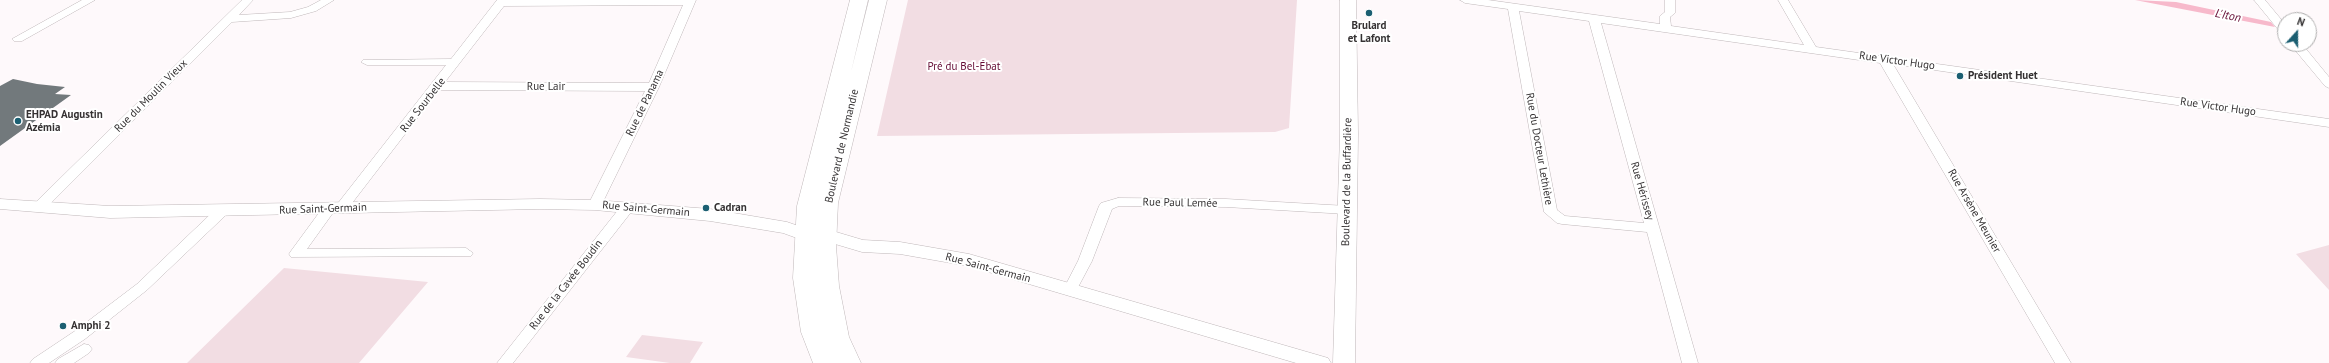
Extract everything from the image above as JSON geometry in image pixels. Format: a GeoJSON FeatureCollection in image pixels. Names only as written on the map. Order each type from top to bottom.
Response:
{"type":"FeatureCollection","features":[{"type":"Feature","properties":{"kind":"main road","name":"Boulevard de Normandie"},"geometry":{"type":"LineString","coordinates":[[849,363],[837,337],[808,202],[859,0]]}},
{"type":"Feature","properties":{"kind":"main road","name":"Boulevard de Normandie"},"geometry":{"type":"LineString","coordinates":[[825,363],[813,332],[804,278],[827,203],[878,0]]}},
{"type":"Feature","properties":{"kind":"main road","name":"Boulevard de la Buffardière"},"geometry":{"type":"LineString","coordinates":[[1344,363],[1349,134],[1348,0]]}},
{"type":"Feature","properties":{"kind":"street"},"geometry":{"type":"LineString","coordinates":[[18,38],[90,0]]}},
{"type":"Feature","properties":{"kind":"street","name":"Rue du Moulin Vieux"},"geometry":{"type":"LineString","coordinates":[[39,207],[248,0]]}},
{"type":"Feature","properties":{"kind":"street"},"geometry":{"type":"LineString","coordinates":[[229,18],[291,15],[312,10],[329,0]]}},
{"type":"Feature","properties":{"kind":"street","name":"Rue Victor Hugo"},"geometry":{"type":"LineString","coordinates":[[1465,0],[2329,123]]}},
{"type":"Feature","properties":{"kind":"street"},"geometry":{"type":"LineString","coordinates":[[1665,28],[1665,16],[1670,13],[1670,0]]}},
{"type":"Feature","properties":{"kind":"street"},"geometry":{"type":"LineString","coordinates":[[1783,0],[1812,49]]}},
{"type":"Feature","properties":{"kind":"street"},"geometry":{"type":"LineString","coordinates":[[2259,0],[2277,22]]}},
{"type":"Feature","properties":{"kind":"street"},"geometry":{"type":"LineString","coordinates":[[502,1],[690,1]]}},
{"type":"Feature","properties":{"kind":"street","name":"Rue Sourbelle"},"geometry":{"type":"LineString","coordinates":[[466,253],[296,254],[438,86],[502,1]]}},
{"type":"Feature","properties":{"kind":"street","name":"Rue de Panama"},"geometry":{"type":"LineString","coordinates":[[595,205],[654,87],[690,1]]}},
{"type":"Feature","properties":{"kind":"street","name":"Rue du Docteur Lethière"},"geometry":{"type":"LineString","coordinates":[[1513,7],[1551,212],[1562,220],[1652,228]]}},
{"type":"Feature","properties":{"kind":"street","name":"Rue Hérissey"},"geometry":{"type":"LineString","coordinates":[[1594,18],[1690,363]]}},
{"type":"Feature","properties":{"kind":"street"},"geometry":{"type":"LineString","coordinates":[[2303,52],[2329,84]]}},
{"type":"Feature","properties":{"kind":"street","name":"Rue Arsène Meunier"},"geometry":{"type":"LineString","coordinates":[[1884,59],[2063,363]]}},
{"type":"Feature","properties":{"kind":"street"},"geometry":{"type":"LineString","coordinates":[[367,62],[456,62]]}},
{"type":"Feature","properties":{"kind":"street","name":"Rue Lair"},"geometry":{"type":"LineString","coordinates":[[438,86],[654,87]]}},
{"type":"Feature","properties":{"kind":"street","name":"Rue Paul Lemée"},"geometry":{"type":"LineString","coordinates":[[1070,290],[1085,261],[1106,206],[1118,202],[1226,203],[1347,210]]}},
{"type":"Feature","properties":{"kind":"street","name":"Rue Saint-Germain"},"geometry":{"type":"LineString","coordinates":[[0,204],[110,212],[335,209],[484,204],[595,205],[710,215],[787,228],[862,246],[900,248],[969,260],[1322,363]]}},
{"type":"Feature","properties":{"kind":"street","name":"Rue de la Cavée Boudin"},"geometry":{"type":"LineString","coordinates":[[505,363],[627,208]]}},
{"type":"Feature","properties":{"kind":"street"},"geometry":{"type":"LineString","coordinates":[[38,363],[80,335],[142,287],[222,211]]}},
{"type":"Feature","properties":{"kind":"street"},"geometry":{"type":"LineString","coordinates":[[63,363],[84,349]]}},
{"type":"Feature","properties":{"kind":"green space","name":"Pré du Bel-Ébat"},"geometry":{"type":"Polygon","coordinates":[[[908,0],[1297,0],[1289,128],[1275,132],[877,136],[908,0]]]}},
{"type":"Feature","properties":{"kind":"green space"},"geometry":{"type":"Polygon","coordinates":[[[2329,245],[2329,290],[2296,254],[2329,245]]]}},
{"type":"Feature","properties":{"kind":"green space"},"geometry":{"type":"Polygon","coordinates":[[[284,268],[428,282],[359,363],[187,363],[284,268]]]}},
{"type":"Feature","properties":{"kind":"green space"},"geometry":{"type":"Polygon","coordinates":[[[642,335],[703,342],[690,363],[670,363],[626,357],[642,335]]]}},
{"type":"Feature","properties":{"kind":"water","name":"L'Iton"},"geometry":{"type":"Polygon","coordinates":[[[2135,0],[2176,2],[2271,22],[2275,27],[2135,0]]]}},
{"type":"Feature","properties":{"kind":"building","name":"EHPAD Augustin Azémia"},"geometry":{"type":"Polygon","coordinates":[[[13,79],[37,84],[65,87],[55,94],[71,95],[0,146],[0,86],[13,79]]]}},
{"type":"Feature","properties":{"kind":"place","name":"Brulard et Lafont"},"geometry":{"type":"Point","coordinates":[1369,13]}},
{"type":"Feature","properties":{"kind":"place","name":"Président Huet"},"geometry":{"type":"Point","coordinates":[1960,76]}},
{"type":"Feature","properties":{"kind":"place","name":"EHPAD Augustin Azémia"},"geometry":{"type":"Point","coordinates":[18,121]}},
{"type":"Feature","properties":{"kind":"place","name":"Cadran"},"geometry":{"type":"Point","coordinates":[706,208]}},
{"type":"Feature","properties":{"kind":"place","name":"Amphi 2"},"geometry":{"type":"Point","coordinates":[63,326]}}]}
